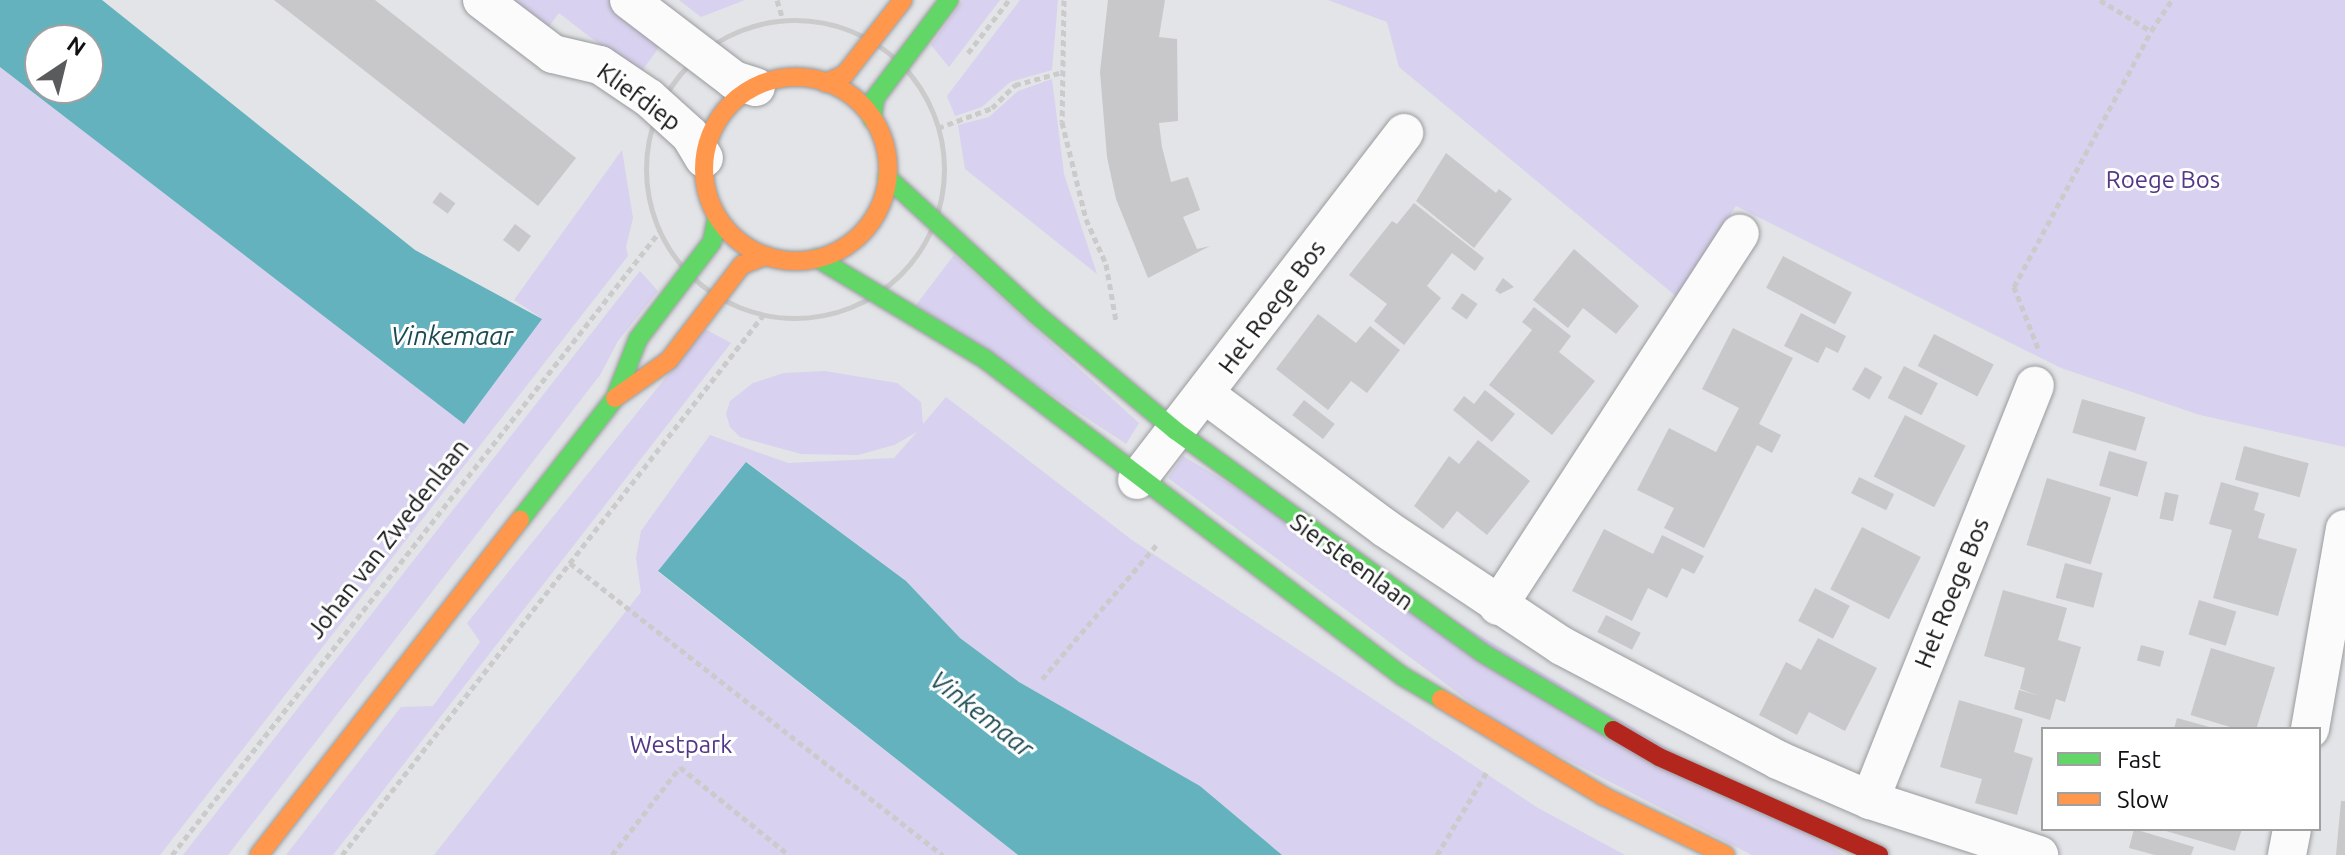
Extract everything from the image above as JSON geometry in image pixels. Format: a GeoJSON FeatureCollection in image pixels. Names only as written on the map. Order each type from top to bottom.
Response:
{"type":"FeatureCollection","features":[{"type":"Feature","properties":{"kind":"main road"},"geometry":{"type":"LineString","coordinates":[[826,83],[845,74],[903,0]]}},
{"type":"Feature","properties":{"kind":"main road"},"geometry":{"type":"LineString","coordinates":[[872,119],[875,98],[949,0]]}},
{"type":"Feature","properties":{"kind":"main road"},"geometry":{"type":"LineString","coordinates":[[793,77],[826,83],[855,98],[872,119],[886,155],[887,177],[881,203],[863,231],[837,251],[817,258],[789,261],[766,256],[743,244],[717,216],[707,191],[704,158],[723,113],[756,87],[793,77]]}},
{"type":"Feature","properties":{"kind":"main road","name":"Siersteenlaan"},"geometry":{"type":"LineString","coordinates":[[887,177],[1036,314],[1176,431],[1323,542],[1536,689],[1659,757],[1879,855]]}},
{"type":"Feature","properties":{"kind":"main road"},"geometry":{"type":"LineString","coordinates":[[259,855],[615,398],[638,339],[712,242],[717,216]]}},
{"type":"Feature","properties":{"kind":"main road"},"geometry":{"type":"LineString","coordinates":[[615,398],[669,360],[742,265],[766,256]]}},
{"type":"Feature","properties":{"kind":"main road"},"geometry":{"type":"LineString","coordinates":[[817,258],[985,359],[1137,480],[1402,676],[1603,796],[1725,855]]}},
{"type":"Feature","properties":{"kind":"street","name":"Kliefdiep"},"geometry":{"type":"LineString","coordinates":[[482,0],[553,54],[600,65],[649,98],[690,135],[704,158]]}},
{"type":"Feature","properties":{"kind":"street"},"geometry":{"type":"LineString","coordinates":[[629,0],[734,80],[756,87]]}},
{"type":"Feature","properties":{"kind":"street","name":"Het Roege Bos"},"geometry":{"type":"LineString","coordinates":[[1137,480],[1206,395],[1404,133]]}},
{"type":"Feature","properties":{"kind":"street"},"geometry":{"type":"LineString","coordinates":[[1498,606],[1740,234]]}},
{"type":"Feature","properties":{"kind":"street","name":"Het Roege Bos"},"geometry":{"type":"LineString","coordinates":[[1870,800],[2035,386]]}},
{"type":"Feature","properties":{"kind":"street","name":"Siersteenlaan"},"geometry":{"type":"LineString","coordinates":[[1206,395],[1498,606],[1562,646],[1778,760],[1870,800],[2039,855]]}},
{"type":"Feature","properties":{"kind":"street"},"geometry":{"type":"LineString","coordinates":[[2310,727],[2345,529]]}},
{"type":"Feature","properties":{"kind":"street"},"geometry":{"type":"LineString","coordinates":[[2287,855],[2292,831]]}},
{"type":"Feature","properties":{"kind":"path"},"geometry":{"type":"LineString","coordinates":[[777,0],[783,20]]}},
{"type":"Feature","properties":{"kind":"path"},"geometry":{"type":"LineString","coordinates":[[966,56],[1009,0]]}},
{"type":"Feature","properties":{"kind":"path"},"geometry":{"type":"LineString","coordinates":[[1064,0],[1059,73],[1072,171],[1106,264],[1116,321]]}},
{"type":"Feature","properties":{"kind":"path"},"geometry":{"type":"LineString","coordinates":[[2100,0],[2151,31]]}},
{"type":"Feature","properties":{"kind":"path"},"geometry":{"type":"LineString","coordinates":[[2035,386],[2043,361],[2014,287],[2151,31],[2172,0]]}},
{"type":"Feature","properties":{"kind":"path"},"geometry":{"type":"LineString","coordinates":[[699,54],[739,30],[783,20],[830,24]]}},
{"type":"Feature","properties":{"kind":"path"},"geometry":{"type":"LineString","coordinates":[[938,128],[992,108],[1015,85],[1059,73]]}},
{"type":"Feature","properties":{"kind":"path"},"geometry":{"type":"LineString","coordinates":[[937,94],[929,104],[938,128],[943,184]]}},
{"type":"Feature","properties":{"kind":"path","name":"Johan van Zwedenlaan"},"geometry":{"type":"LineString","coordinates":[[172,855],[660,231],[647,191],[649,138]]}},
{"type":"Feature","properties":{"kind":"path"},"geometry":{"type":"LineString","coordinates":[[342,855],[764,314],[814,317],[847,309]]}},
{"type":"Feature","properties":{"kind":"path"},"geometry":{"type":"LineString","coordinates":[[1042,679],[1168,531]]}},
{"type":"Feature","properties":{"kind":"path"},"geometry":{"type":"LineString","coordinates":[[570,563],[943,855]]}},
{"type":"Feature","properties":{"kind":"path"},"geometry":{"type":"LineString","coordinates":[[612,855],[680,767],[789,855]]}},
{"type":"Feature","properties":{"kind":"green space"},"geometry":{"type":"Polygon","coordinates":[[[502,0],[614,0],[665,39],[639,75],[559,13],[544,33],[502,0]]]}},
{"type":"Feature","properties":{"kind":"green space"},"geometry":{"type":"Polygon","coordinates":[[[679,0],[745,0],[701,17],[679,0]]]}},
{"type":"Feature","properties":{"kind":"green space"},"geometry":{"type":"Polygon","coordinates":[[[963,0],[1000,0],[949,67],[931,45],[963,0]]]}},
{"type":"Feature","properties":{"kind":"green space"},"geometry":{"type":"Polygon","coordinates":[[[1020,0],[1058,0],[1052,70],[1010,82],[982,107],[955,116],[947,96],[1020,0]]]}},
{"type":"Feature","properties":{"kind":"green space","name":"Roege Bos"},"geometry":{"type":"Polygon","coordinates":[[[1328,0],[2345,0],[2345,447],[2200,415],[2061,368],[1736,206],[1677,297],[1399,67],[1387,22],[1328,0]]]}},
{"type":"Feature","properties":{"kind":"green space"},"geometry":{"type":"Polygon","coordinates":[[[0,67],[24,85],[24,104],[48,104],[464,423],[541,318],[514,300],[622,150],[633,218],[626,247],[628,256],[160,855],[0,855],[0,67]]]}},
{"type":"Feature","properties":{"kind":"green space"},"geometry":{"type":"Polygon","coordinates":[[[1052,79],[1064,174],[1097,274],[965,169],[958,125],[989,117],[1018,91],[1052,79]]]}},
{"type":"Feature","properties":{"kind":"green space"},"geometry":{"type":"Polygon","coordinates":[[[954,255],[1139,423],[1126,444],[916,305],[954,255]]]}},
{"type":"Feature","properties":{"kind":"green space"},"geometry":{"type":"Polygon","coordinates":[[[640,271],[658,291],[618,341],[600,375],[228,855],[183,855],[640,271]]]}},
{"type":"Feature","properties":{"kind":"green space"},"geometry":{"type":"Polygon","coordinates":[[[705,329],[731,343],[333,855],[286,855],[401,707],[433,706],[480,642],[467,623],[705,329]]]}},
{"type":"Feature","properties":{"kind":"green space","name":"Westpark"},"geometry":{"type":"Polygon","coordinates":[[[825,371],[897,383],[921,402],[923,424],[946,397],[1132,540],[1538,808],[1625,855],[1282,855],[1200,786],[1019,682],[960,638],[906,581],[747,462],[658,572],[1018,855],[434,855],[641,592],[636,558],[641,531],[710,435],[788,463],[894,458],[917,432],[894,445],[858,455],[801,454],[740,437],[730,427],[726,414],[730,401],[753,383],[784,373],[825,371]]]}},
{"type":"Feature","properties":{"kind":"green space"},"geometry":{"type":"Polygon","coordinates":[[[1183,456],[1844,855],[1752,855],[1504,727],[1168,478],[1183,456]]]}},
{"type":"Feature","properties":{"kind":"water","name":"Vinkemaar"},"geometry":{"type":"Polygon","coordinates":[[[0,0],[102,0],[415,250],[542,319],[464,424],[48,104],[104,104],[104,24],[24,24],[24,85],[0,67],[0,0]]]}},
{"type":"Feature","properties":{"kind":"water"},"geometry":{"type":"Polygon","coordinates":[[[746,462],[906,581],[960,638],[1019,682],[1200,786],[1282,855],[1018,855],[658,571],[746,462]]]}},
{"type":"Feature","properties":{"kind":"building"},"geometry":{"type":"Polygon","coordinates":[[[274,0],[375,0],[576,158],[538,206],[274,0]]]}},
{"type":"Feature","properties":{"kind":"building"},"geometry":{"type":"Polygon","coordinates":[[[1108,0],[1165,0],[1159,37],[1177,39],[1178,121],[1159,123],[1162,147],[1171,182],[1188,177],[1200,210],[1183,217],[1197,249],[1210,246],[1148,278],[1116,199],[1107,157],[1100,72],[1108,0]]]}},
{"type":"Feature","properties":{"kind":"building"},"geometry":{"type":"Polygon","coordinates":[[[1446,153],[1496,193],[1499,189],[1512,199],[1474,248],[1416,201],[1446,153]]]}},
{"type":"Feature","properties":{"kind":"building"},"geometry":{"type":"Polygon","coordinates":[[[440,192],[455,203],[448,214],[432,203],[440,192]]]}},
{"type":"Feature","properties":{"kind":"building"},"geometry":{"type":"Polygon","coordinates":[[[1414,203],[1484,258],[1475,271],[1452,253],[1427,286],[1441,298],[1404,345],[1374,321],[1387,304],[1349,275],[1392,221],[1397,224],[1414,203]]]}},
{"type":"Feature","properties":{"kind":"building"},"geometry":{"type":"Polygon","coordinates":[[[515,224],[531,236],[519,252],[503,240],[515,224]]]}},
{"type":"Feature","properties":{"kind":"building"},"geometry":{"type":"Polygon","coordinates":[[[1574,249],[1639,306],[1616,334],[1583,308],[1568,328],[1533,300],[1574,249]]]}},
{"type":"Feature","properties":{"kind":"building"},"geometry":{"type":"Polygon","coordinates":[[[1783,256],[1852,293],[1835,324],[1766,288],[1783,256]]]}},
{"type":"Feature","properties":{"kind":"building"},"geometry":{"type":"Polygon","coordinates":[[[1503,278],[1514,287],[1500,294],[1495,290],[1503,278]]]}},
{"type":"Feature","properties":{"kind":"building"},"geometry":{"type":"Polygon","coordinates":[[[1462,293],[1478,304],[1467,319],[1451,309],[1462,293]]]}},
{"type":"Feature","properties":{"kind":"building"},"geometry":{"type":"Polygon","coordinates":[[[1534,307],[1571,336],[1559,352],[1595,381],[1552,435],[1489,385],[1532,330],[1522,322],[1534,307]]]}},
{"type":"Feature","properties":{"kind":"building"},"geometry":{"type":"Polygon","coordinates":[[[1801,313],[1846,336],[1838,353],[1826,347],[1818,363],[1784,346],[1801,313]]]}},
{"type":"Feature","properties":{"kind":"building"},"geometry":{"type":"Polygon","coordinates":[[[1318,314],[1356,343],[1370,326],[1400,350],[1367,393],[1351,381],[1328,410],[1276,369],[1318,314]]]}},
{"type":"Feature","properties":{"kind":"building"},"geometry":{"type":"Polygon","coordinates":[[[1733,328],[1793,358],[1759,424],[1781,435],[1772,453],[1757,445],[1704,548],[1664,528],[1674,508],[1637,490],[1669,428],[1716,452],[1739,408],[1702,389],[1733,328]]]}},
{"type":"Feature","properties":{"kind":"building"},"geometry":{"type":"Polygon","coordinates":[[[1934,334],[1994,364],[1977,396],[1918,366],[1934,334]]]}},
{"type":"Feature","properties":{"kind":"building"},"geometry":{"type":"Polygon","coordinates":[[[1904,366],[1938,383],[1922,415],[1888,398],[1904,366]]]}},
{"type":"Feature","properties":{"kind":"building"},"geometry":{"type":"Polygon","coordinates":[[[1865,367],[1882,377],[1869,400],[1852,390],[1865,367]]]}},
{"type":"Feature","properties":{"kind":"building"},"geometry":{"type":"Polygon","coordinates":[[[1485,390],[1515,414],[1492,442],[1453,410],[1464,396],[1474,404],[1485,390]]]}},
{"type":"Feature","properties":{"kind":"building"},"geometry":{"type":"Polygon","coordinates":[[[2082,399],[2145,417],[2136,451],[2072,433],[2082,399]]]}},
{"type":"Feature","properties":{"kind":"building"},"geometry":{"type":"Polygon","coordinates":[[[1304,400],[1335,424],[1323,439],[1292,415],[1304,400]]]}},
{"type":"Feature","properties":{"kind":"building"},"geometry":{"type":"Polygon","coordinates":[[[1905,415],[1966,446],[1934,507],[1874,476],[1905,415]]]}},
{"type":"Feature","properties":{"kind":"building"},"geometry":{"type":"Polygon","coordinates":[[[1478,440],[1530,481],[1487,535],[1457,511],[1443,529],[1414,506],[1449,456],[1459,464],[1478,440]]]}},
{"type":"Feature","properties":{"kind":"building"},"geometry":{"type":"Polygon","coordinates":[[[2244,446],[2309,463],[2300,497],[2235,480],[2244,446]]]}},
{"type":"Feature","properties":{"kind":"building"},"geometry":{"type":"Polygon","coordinates":[[[2109,451],[2147,462],[2138,497],[2099,486],[2109,451]]]}},
{"type":"Feature","properties":{"kind":"building"},"geometry":{"type":"Polygon","coordinates":[[[1859,477],[1894,494],[1886,510],[1851,493],[1859,477]]]}},
{"type":"Feature","properties":{"kind":"building"},"geometry":{"type":"Polygon","coordinates":[[[2047,478],[2111,498],[2091,565],[2027,545],[2047,478]]]}},
{"type":"Feature","properties":{"kind":"building"},"geometry":{"type":"Polygon","coordinates":[[[2221,482],[2259,493],[2254,510],[2265,514],[2258,538],[2297,549],[2278,616],[2213,598],[2232,530],[2209,524],[2221,482]]]}},
{"type":"Feature","properties":{"kind":"building"},"geometry":{"type":"Polygon","coordinates":[[[2165,492],[2179,495],[2173,521],[2159,518],[2165,492]]]}},
{"type":"Feature","properties":{"kind":"building"},"geometry":{"type":"Polygon","coordinates":[[[1862,527],[1921,557],[1889,619],[1830,589],[1862,527]]]}},
{"type":"Feature","properties":{"kind":"building"},"geometry":{"type":"Polygon","coordinates":[[[1604,529],[1653,554],[1662,535],[1704,556],[1694,574],[1682,568],[1667,598],[1648,588],[1632,621],[1572,591],[1604,529]]]}},
{"type":"Feature","properties":{"kind":"building"},"geometry":{"type":"Polygon","coordinates":[[[2065,563],[2103,573],[2093,608],[2056,598],[2065,563]]]}},
{"type":"Feature","properties":{"kind":"building"},"geometry":{"type":"Polygon","coordinates":[[[1815,588],[1850,606],[1833,639],[1798,621],[1815,588]]]}},
{"type":"Feature","properties":{"kind":"building"},"geometry":{"type":"Polygon","coordinates":[[[2003,590],[2067,608],[2058,640],[2081,647],[2065,702],[2056,699],[2050,720],[2014,709],[2019,690],[2040,696],[2020,689],[2025,668],[1984,656],[2003,590]]]}},
{"type":"Feature","properties":{"kind":"building"},"geometry":{"type":"Polygon","coordinates":[[[2199,600],[2236,611],[2226,646],[2188,634],[2199,600]]]}},
{"type":"Feature","properties":{"kind":"building"},"geometry":{"type":"Polygon","coordinates":[[[1606,615],[1641,633],[1632,650],[1597,632],[1606,615]]]}},
{"type":"Feature","properties":{"kind":"building"},"geometry":{"type":"Polygon","coordinates":[[[1818,638],[1877,668],[1845,731],[1809,712],[1797,735],[1759,715],[1786,662],[1801,670],[1818,638]]]}},
{"type":"Feature","properties":{"kind":"building"},"geometry":{"type":"Polygon","coordinates":[[[2141,645],[2164,651],[2160,667],[2137,660],[2141,645]]]}},
{"type":"Feature","properties":{"kind":"building"},"geometry":{"type":"Polygon","coordinates":[[[2211,648],[2275,668],[2257,727],[2230,727],[2191,715],[2211,648]]]}},
{"type":"Feature","properties":{"kind":"building"},"geometry":{"type":"Polygon","coordinates":[[[1959,700],[2023,719],[2014,752],[2033,758],[2017,815],[1975,803],[1982,779],[1940,767],[1959,700]]]}},
{"type":"Feature","properties":{"kind":"building"},"geometry":{"type":"Polygon","coordinates":[[[2177,718],[2209,727],[2175,727],[2177,718]]]}},
{"type":"Feature","properties":{"kind":"building"},"geometry":{"type":"Polygon","coordinates":[[[2341,801],[2345,801],[2345,855],[2336,855],[2341,801]]]}},
{"type":"Feature","properties":{"kind":"building"},"geometry":{"type":"Polygon","coordinates":[[[2133,831],[2194,847],[2191,855],[2155,855],[2129,848],[2133,831]]]}},
{"type":"Feature","properties":{"kind":"building"},"geometry":{"type":"Polygon","coordinates":[[[2166,831],[2241,831],[2235,851],[2166,831]]]}},
{"type":"Feature","properties":{"kind":"traffic: fast"},"geometry":{"type":"LineString","coordinates":[[872,119],[875,98],[949,0]]}},
{"type":"Feature","properties":{"kind":"traffic: fast"},"geometry":{"type":"LineString","coordinates":[[887,177],[1036,314],[1176,431],[1481,652],[1613,730]]}},
{"type":"Feature","properties":{"kind":"traffic: fast"},"geometry":{"type":"LineString","coordinates":[[520,520],[615,398],[638,339],[712,242],[717,216]]}},
{"type":"Feature","properties":{"kind":"traffic: fast"},"geometry":{"type":"LineString","coordinates":[[817,258],[985,359],[1402,676],[1441,699]]}},
{"type":"Feature","properties":{"kind":"traffic: slow"},"geometry":{"type":"LineString","coordinates":[[826,83],[845,74],[903,0]]}},
{"type":"Feature","properties":{"kind":"traffic: slow"},"geometry":{"type":"LineString","coordinates":[[796,77],[831,84],[861,104],[881,134],[888,169],[881,204],[861,234],[831,254],[796,261],[761,254],[731,234],[711,204],[704,169],[711,134],[731,104],[761,84],[796,77]]}},
{"type":"Feature","properties":{"kind":"traffic: slow"},"geometry":{"type":"LineString","coordinates":[[615,398],[669,360],[742,265],[766,256]]}},
{"type":"Feature","properties":{"kind":"traffic: slow"},"geometry":{"type":"LineString","coordinates":[[259,855],[520,520]]}},
{"type":"Feature","properties":{"kind":"traffic: slow"},"geometry":{"type":"LineString","coordinates":[[1441,699],[1603,796],[1725,855]]}},
{"type":"Feature","properties":{"kind":"traffic: jam"},"geometry":{"type":"LineString","coordinates":[[1613,730],[1659,757],[1879,855]]}}]}
